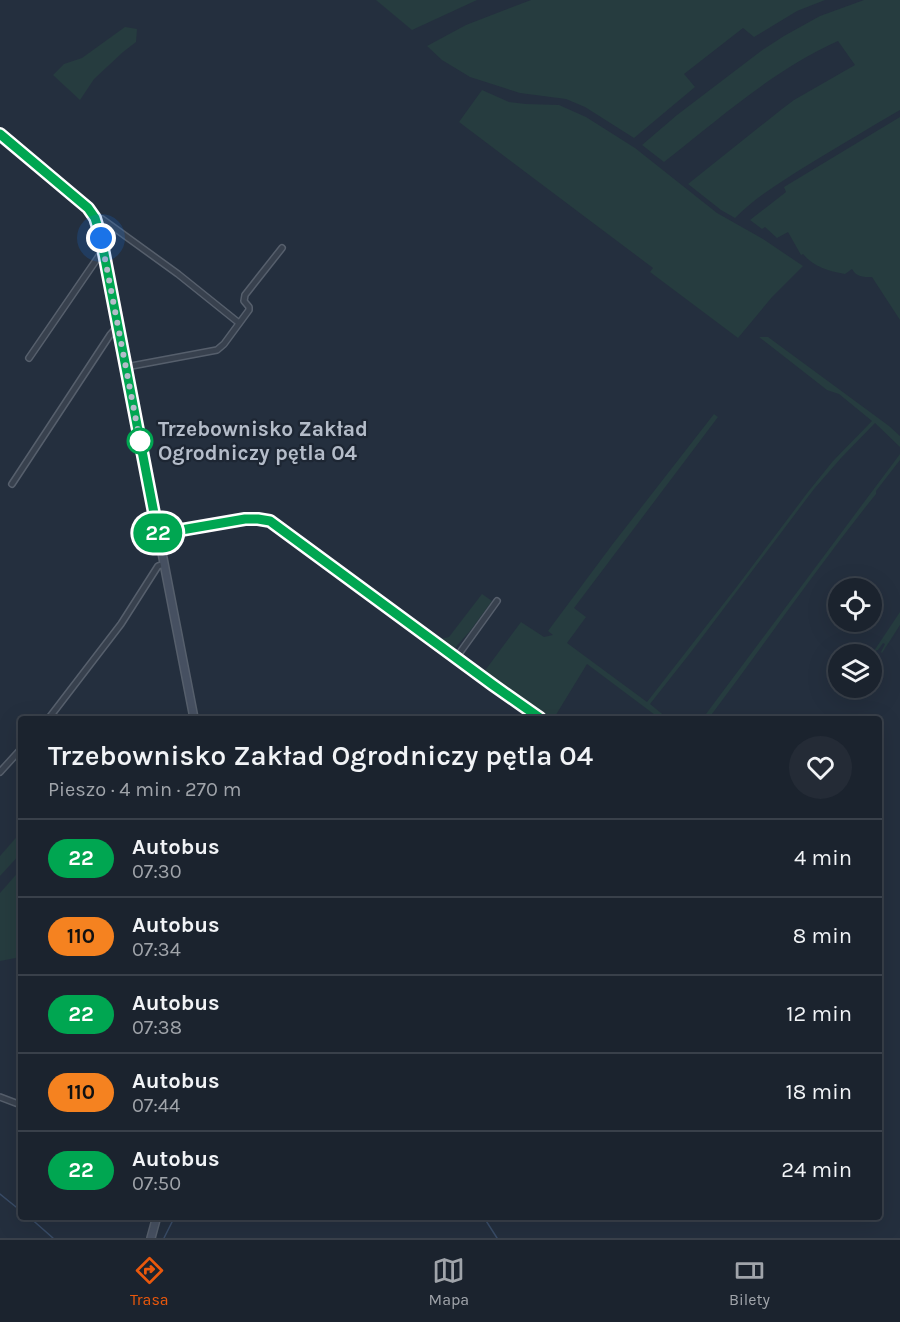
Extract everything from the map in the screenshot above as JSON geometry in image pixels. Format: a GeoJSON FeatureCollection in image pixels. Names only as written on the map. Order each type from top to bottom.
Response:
{"type":"FeatureCollection","features":[{"type":"Feature","properties":{"kind":"street"},"geometry":{"type":"LineString","coordinates":[[0,134],[74,195],[95,218],[104,253],[194,716]]}},
{"type":"Feature","properties":{"kind":"street"},"geometry":{"type":"LineString","coordinates":[[95,218],[102,219],[130,239],[239,323]]}},
{"type":"Feature","properties":{"kind":"street"},"geometry":{"type":"LineString","coordinates":[[126,367],[217,350],[249,310],[244,301],[245,295],[282,248]]}},
{"type":"Feature","properties":{"kind":"street"},"geometry":{"type":"LineString","coordinates":[[29,358],[99,256],[104,253]]}},
{"type":"Feature","properties":{"kind":"street"},"geometry":{"type":"LineString","coordinates":[[12,484],[110,334],[118,326]]}},
{"type":"Feature","properties":{"kind":"street"},"geometry":{"type":"LineString","coordinates":[[158,534],[245,519],[270,521],[537,716]]}},
{"type":"Feature","properties":{"kind":"street"},"geometry":{"type":"LineString","coordinates":[[51,716],[121,624],[158,566],[164,564]]}},
{"type":"Feature","properties":{"kind":"street"},"geometry":{"type":"LineString","coordinates":[[456,658],[497,601]]}},
{"type":"Feature","properties":{"kind":"street"},"geometry":{"type":"LineString","coordinates":[[0,772],[18,752]]}},
{"type":"Feature","properties":{"kind":"street"},"geometry":{"type":"LineString","coordinates":[[0,1096],[18,1104]]}},
{"type":"Feature","properties":{"kind":"street"},"geometry":{"type":"LineString","coordinates":[[151,1238],[156,1220]]}},
{"type":"Feature","properties":{"kind":"green space"},"geometry":{"type":"Polygon","coordinates":[[[376,0],[477,0],[412,30],[376,0]]]}},
{"type":"Feature","properties":{"kind":"green space"},"geometry":{"type":"Polygon","coordinates":[[[531,0],[825,0],[797,11],[754,37],[743,28],[684,74],[695,87],[634,138],[585,107],[566,99],[520,93],[470,77],[442,60],[427,46],[466,25],[531,0]]]}},
{"type":"Feature","properties":{"kind":"green space"},"geometry":{"type":"Polygon","coordinates":[[[864,0],[900,0],[900,110],[781,182],[735,218],[688,184],[794,100],[855,65],[838,41],[791,66],[769,81],[664,162],[642,145],[677,115],[761,51],[820,16],[864,0]]]}},
{"type":"Feature","properties":{"kind":"green space"},"geometry":{"type":"Polygon","coordinates":[[[125,27],[137,29],[136,42],[94,79],[80,100],[53,75],[64,64],[82,58],[125,27]]]}},
{"type":"Feature","properties":{"kind":"green space"},"geometry":{"type":"Polygon","coordinates":[[[482,90],[509,102],[559,105],[586,117],[635,148],[717,213],[763,239],[803,266],[772,297],[738,338],[650,272],[653,268],[459,122],[482,90]]]}},
{"type":"Feature","properties":{"kind":"green space"},"geometry":{"type":"Polygon","coordinates":[[[900,117],[900,320],[872,277],[860,276],[852,269],[845,274],[822,268],[803,254],[801,255],[788,232],[777,238],[765,227],[762,229],[750,220],[786,192],[784,187],[900,117]]]}},
{"type":"Feature","properties":{"kind":"green space"},"geometry":{"type":"Polygon","coordinates":[[[759,337],[768,337],[889,426],[900,436],[900,447],[875,423],[841,458],[814,489],[650,704],[665,716],[656,716],[587,664],[555,716],[543,716],[484,672],[521,622],[544,637],[553,635],[548,631],[714,414],[718,417],[574,608],[586,617],[567,643],[647,702],[808,492],[833,461],[872,421],[839,394],[827,390],[759,337]]]}},
{"type":"Feature","properties":{"kind":"green space"},"geometry":{"type":"Polygon","coordinates":[[[900,454],[900,460],[876,494],[730,690],[710,716],[704,716],[900,454]]]}},
{"type":"Feature","properties":{"kind":"green space"},"geometry":{"type":"Polygon","coordinates":[[[482,594],[492,601],[453,650],[441,639],[449,637],[482,594]]]}},
{"type":"Feature","properties":{"kind":"green space"},"geometry":{"type":"Polygon","coordinates":[[[900,612],[900,625],[882,653],[885,644],[879,644],[900,612]]]}},
{"type":"Feature","properties":{"kind":"green space"},"geometry":{"type":"Polygon","coordinates":[[[18,835],[18,856],[0,876],[0,856],[18,835]]]}},
{"type":"Feature","properties":{"kind":"green space"},"geometry":{"type":"Polygon","coordinates":[[[18,872],[18,958],[0,961],[0,893],[18,872]]]}},
{"type":"Feature","properties":{"kind":"waterway"},"geometry":{"type":"LineString","coordinates":[[0,1194],[18,1209]]}},
{"type":"Feature","properties":{"kind":"waterway"},"geometry":{"type":"LineString","coordinates":[[33,1220],[53,1238]]}},
{"type":"Feature","properties":{"kind":"waterway"},"geometry":{"type":"LineString","coordinates":[[164,1238],[173,1220]]}},
{"type":"Feature","properties":{"kind":"waterway"},"geometry":{"type":"LineString","coordinates":[[486,1220],[497,1238]]}},
{"type":"Feature","properties":{"kind":"bus line","name":"22"},"geometry":{"type":"LineString","coordinates":[[0,134],[74,195],[95,218],[101,238],[158,534],[245,519],[270,521],[537,716]]}},
{"type":"Feature","properties":{"kind":"place","name":"Trzebownisko Zakład Ogrodniczy pętla 04"},"geometry":{"type":"Point","coordinates":[140,441]}},
{"type":"Feature","properties":{"kind":"route"},"geometry":{"type":"LineString","coordinates":[[101,238],[140,441]]}}]}
